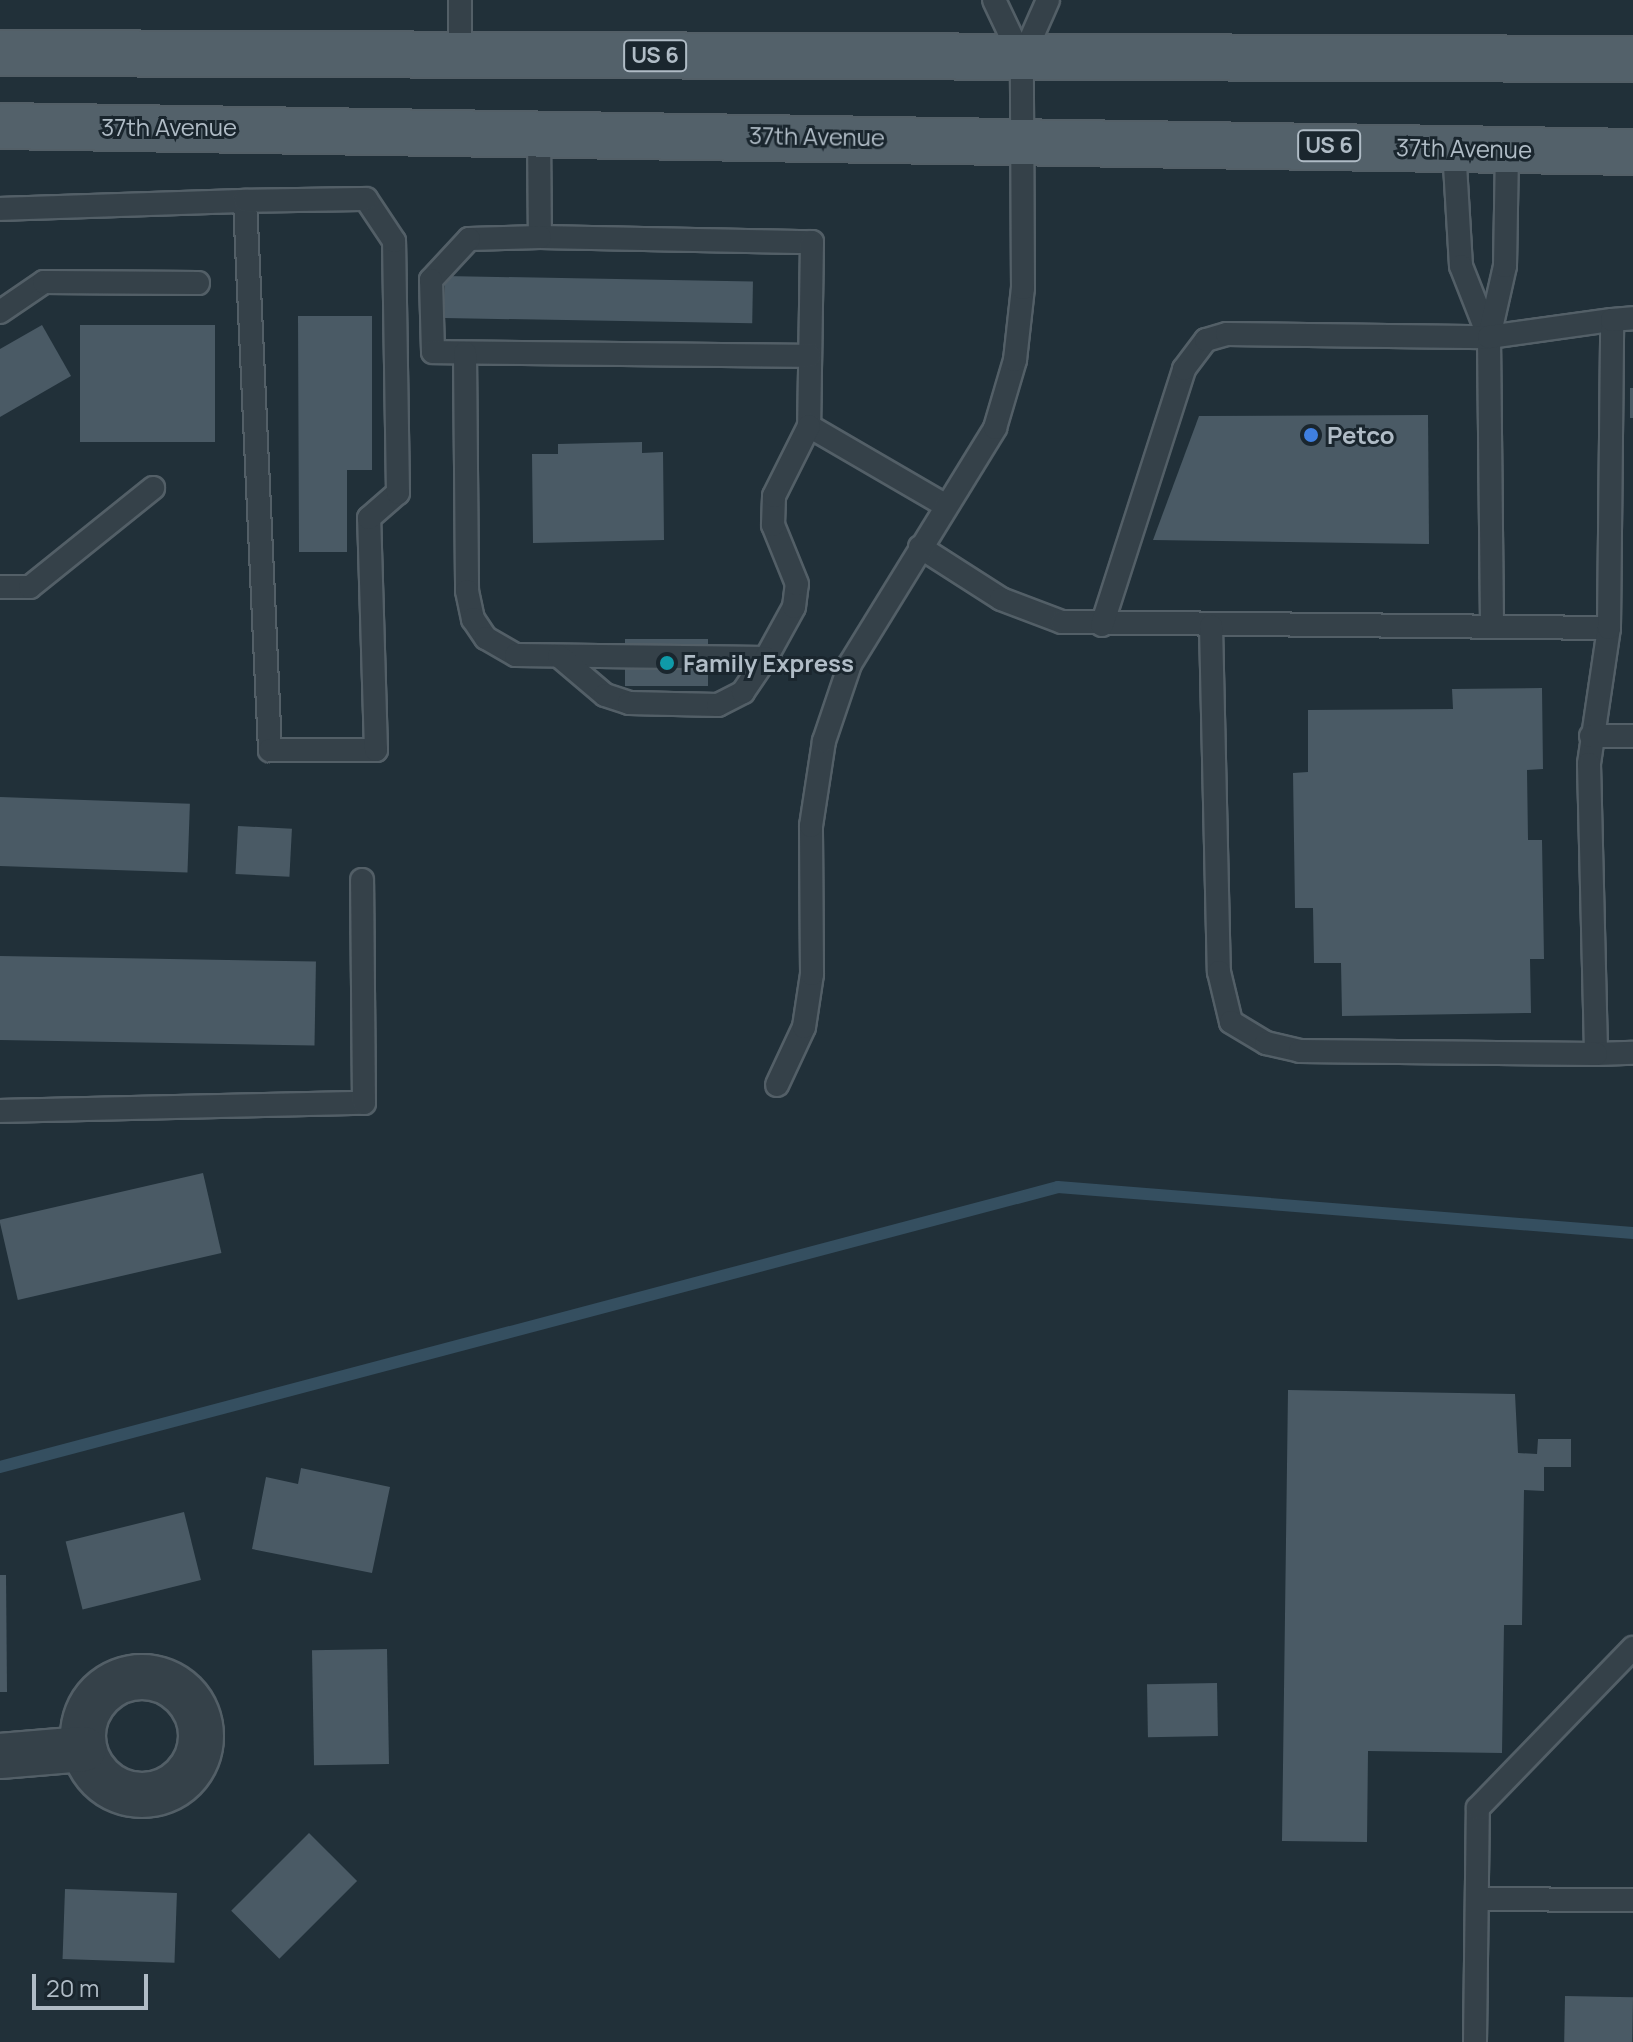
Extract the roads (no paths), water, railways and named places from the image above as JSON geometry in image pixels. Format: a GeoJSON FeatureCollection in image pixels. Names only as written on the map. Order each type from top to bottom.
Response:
{"type":"FeatureCollection","features":[{"type":"Feature","properties":{"kind":"main road","name":"US 6"},"geometry":{"type":"LineString","coordinates":[[0,53],[1633,59]]}},
{"type":"Feature","properties":{"kind":"main road","name":"37th Avenue"},"geometry":{"type":"LineString","coordinates":[[0,126],[539,132],[1633,152]]}},
{"type":"Feature","properties":{"kind":"street"},"geometry":{"type":"LineString","coordinates":[[0,1756],[84,1749]]}},
{"type":"Feature","properties":{"kind":"lane"},"geometry":{"type":"LineString","coordinates":[[460,0],[460,54]]}},
{"type":"Feature","properties":{"kind":"lane"},"geometry":{"type":"LineString","coordinates":[[777,1085],[804,1027],[812,974],[811,826],[824,741],[850,664],[995,428],[1015,360],[1023,288],[1025,140],[1022,59],[994,0]]}},
{"type":"Feature","properties":{"kind":"lane"},"geometry":{"type":"LineString","coordinates":[[1022,59],[1048,0]]}},
{"type":"Feature","properties":{"kind":"lane"},"geometry":{"type":"LineString","coordinates":[[539,132],[540,237]]}},
{"type":"Feature","properties":{"kind":"lane"},"geometry":{"type":"LineString","coordinates":[[1454,148],[1461,266],[1489,337]]}},
{"type":"Feature","properties":{"kind":"lane"},"geometry":{"type":"LineString","coordinates":[[1492,626],[1489,337],[1505,266],[1507,149]]}},
{"type":"Feature","properties":{"kind":"lane"},"geometry":{"type":"LineString","coordinates":[[0,209],[245,201],[366,199],[394,241],[398,493],[369,518],[376,750],[270,750],[245,201]]}},
{"type":"Feature","properties":{"kind":"lane"},"geometry":{"type":"LineString","coordinates":[[559,656],[605,695],[629,703],[718,705],[743,692],[766,658],[794,607],[797,584],[773,525],[774,496],[809,426],[812,242],[540,237],[469,239],[431,280],[433,352],[810,356]]}},
{"type":"Feature","properties":{"kind":"lane"},"geometry":{"type":"LineString","coordinates":[[0,312],[44,282],[198,283]]}},
{"type":"Feature","properties":{"kind":"lane"},"geometry":{"type":"LineString","coordinates":[[1102,625],[1184,369],[1206,340],[1227,334],[1489,337],[1623,319],[1609,628],[1591,736],[1596,1054]]}},
{"type":"Feature","properties":{"kind":"lane"},"geometry":{"type":"LineString","coordinates":[[465,353],[467,591],[473,619],[486,638],[516,655],[766,658]]}},
{"type":"Feature","properties":{"kind":"lane"},"geometry":{"type":"LineString","coordinates":[[809,426],[945,505]]}},
{"type":"Feature","properties":{"kind":"lane"},"geometry":{"type":"LineString","coordinates":[[0,587],[30,587],[153,488]]}},
{"type":"Feature","properties":{"kind":"lane"},"geometry":{"type":"LineString","coordinates":[[920,547],[1001,599],[1062,622],[1102,625],[1609,628]]}},
{"type":"Feature","properties":{"kind":"lane"},"geometry":{"type":"LineString","coordinates":[[1211,626],[1219,972],[1231,1022],[1266,1043],[1300,1051],[1633,1053]]}},
{"type":"Feature","properties":{"kind":"lane"},"geometry":{"type":"LineString","coordinates":[[1591,736],[1633,736]]}},
{"type":"Feature","properties":{"kind":"lane"},"geometry":{"type":"LineString","coordinates":[[0,1111],[364,1103],[362,880]]}},
{"type":"Feature","properties":{"kind":"lane"},"geometry":{"type":"LineString","coordinates":[[1475,2042],[1478,1808],[1633,1648]]}},
{"type":"Feature","properties":{"kind":"lane"},"geometry":{"type":"LineString","coordinates":[[1477,1899],[1633,1900]]}},
{"type":"Feature","properties":{"kind":"waterway"},"geometry":{"type":"LineString","coordinates":[[0,1467],[1058,1187],[1633,1233]]}},
{"type":"Feature","properties":{"kind":"place","name":"Petco"},"geometry":{"type":"Point","coordinates":[1311,435]}},
{"type":"Feature","properties":{"kind":"place","name":"Family Express"},"geometry":{"type":"Point","coordinates":[667,663]}}]}
